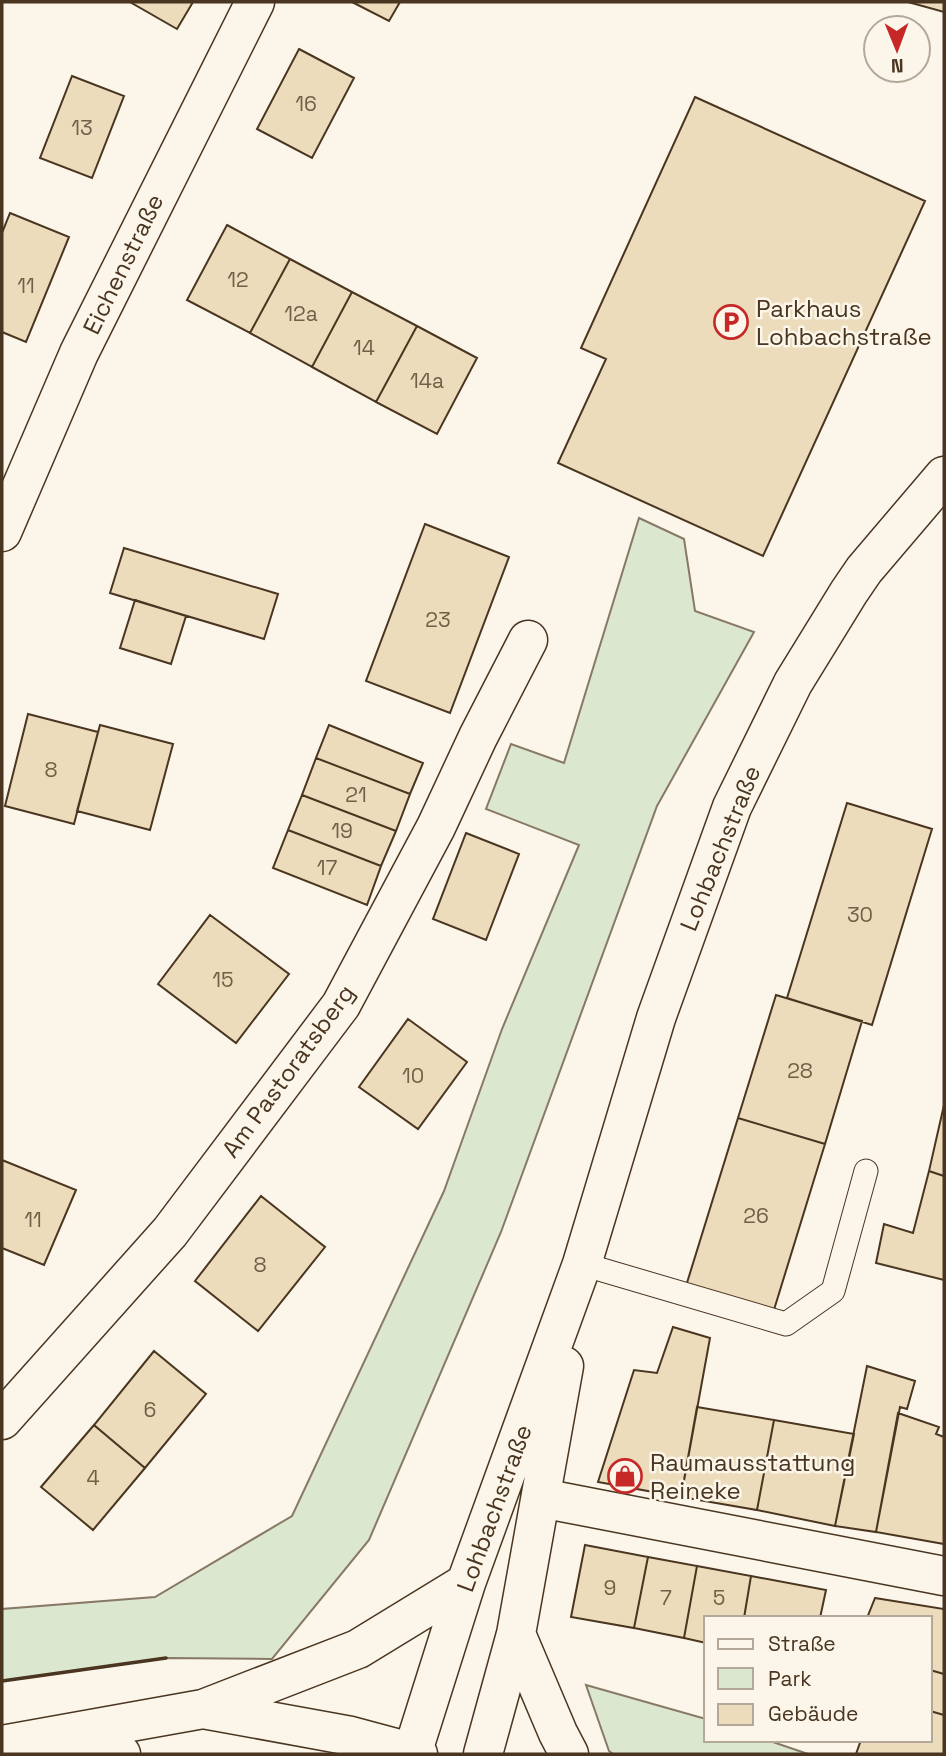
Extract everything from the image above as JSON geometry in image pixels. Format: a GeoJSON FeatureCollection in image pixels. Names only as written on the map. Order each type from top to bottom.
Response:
{"type":"FeatureCollection","features":[{"type":"Feature","properties":{"kind":"main road","name":"Eichenstraße"},"geometry":{"type":"LineString","coordinates":[[2,532],[79,353],[255,2]]}},
{"type":"Feature","properties":{"kind":"main road","name":"Lohbachstraße"},"geometry":{"type":"LineString","coordinates":[[414,1754],[466,1583],[582,1264],[656,1018],[732,807],[793,682],[849,592],[864,570],[944,476]]}},
{"type":"Feature","properties":{"kind":"main road","name":"Am Pastoratsberg"},"geometry":{"type":"LineString","coordinates":[[2,1420],[170,1232],[341,1005],[436,827],[528,640]]}},
{"type":"Feature","properties":{"kind":"main road","name":"Lohbachstraße"},"geometry":{"type":"LineString","coordinates":[[483,1754],[516,1634],[582,1264]]}},
{"type":"Feature","properties":{"kind":"main road"},"geometry":{"type":"LineString","coordinates":[[541,1498],[944,1576]]}},
{"type":"Feature","properties":{"kind":"main road"},"geometry":{"type":"LineString","coordinates":[[2,1746],[203,1709],[358,1649],[466,1583]]}},
{"type":"Feature","properties":{"kind":"main road"},"geometry":{"type":"LineString","coordinates":[[516,1634],[569,1754]]}},
{"type":"Feature","properties":{"kind":"main road"},"geometry":{"type":"LineString","coordinates":[[203,1709],[351,1736],[414,1754]]}},
{"type":"Feature","properties":{"kind":"main road"},"geometry":{"type":"LineString","coordinates":[[2,1746],[58,1745],[121,1754]]}},
{"type":"Feature","properties":{"kind":"lane"},"geometry":{"type":"LineString","coordinates":[[582,1264],[786,1324],[832,1291],[866,1171]]}},
{"type":"Feature","properties":{"kind":"green space"},"geometry":{"type":"Polygon","coordinates":[[[639,518],[684,539],[695,611],[754,632],[657,806],[501,1232],[369,1540],[272,1659],[166,1658],[2,1681],[2,1609],[155,1597],[292,1516],[444,1191],[502,1029],[579,845],[486,809],[511,744],[564,763],[639,518]]]}},
{"type":"Feature","properties":{"kind":"green space"},"geometry":{"type":"Polygon","coordinates":[[[586,1685],[704,1718],[704,1742],[773,1742],[808,1754],[613,1754],[609,1751],[586,1685]]]}},
{"type":"Feature","properties":{"kind":"building"},"geometry":{"type":"Polygon","coordinates":[[[130,2],[193,2],[177,29],[130,2]]]}},
{"type":"Feature","properties":{"kind":"building"},"geometry":{"type":"Polygon","coordinates":[[[352,2],[400,2],[389,21],[352,2]]]}},
{"type":"Feature","properties":{"kind":"building"},"geometry":{"type":"Polygon","coordinates":[[[908,2],[944,2],[944,12],[908,2]]]}},
{"type":"Feature","properties":{"kind":"building"},"geometry":{"type":"Polygon","coordinates":[[[299,49],[354,78],[312,158],[257,129],[299,49]]]}},
{"type":"Feature","properties":{"kind":"building"},"geometry":{"type":"Polygon","coordinates":[[[72,76],[124,96],[92,178],[40,158],[72,76]]]}},
{"type":"Feature","properties":{"kind":"building","name":"Parkhaus Lohbachstraße"},"geometry":{"type":"Polygon","coordinates":[[[695,97],[925,201],[763,556],[558,463],[606,359],[581,348],[695,97]]]}},
{"type":"Feature","properties":{"kind":"building"},"geometry":{"type":"Polygon","coordinates":[[[10,213],[69,237],[26,342],[2,332],[2,233],[10,213]]]}},
{"type":"Feature","properties":{"kind":"building"},"geometry":{"type":"Polygon","coordinates":[[[227,225],[290,259],[250,333],[187,300],[227,225]]]}},
{"type":"Feature","properties":{"kind":"building"},"geometry":{"type":"Polygon","coordinates":[[[290,259],[352,292],[312,367],[250,333],[290,259]]]}},
{"type":"Feature","properties":{"kind":"building"},"geometry":{"type":"Polygon","coordinates":[[[352,292],[417,326],[376,402],[312,367],[352,292]]]}},
{"type":"Feature","properties":{"kind":"building"},"geometry":{"type":"Polygon","coordinates":[[[417,326],[477,358],[437,434],[376,402],[417,326]]]}},
{"type":"Feature","properties":{"kind":"building"},"geometry":{"type":"Polygon","coordinates":[[[425,524],[509,557],[450,713],[366,681],[425,524]]]}},
{"type":"Feature","properties":{"kind":"building"},"geometry":{"type":"Polygon","coordinates":[[[124,548],[278,594],[264,639],[110,593],[124,548]]]}},
{"type":"Feature","properties":{"kind":"building"},"geometry":{"type":"Polygon","coordinates":[[[135,600],[186,616],[171,664],[120,648],[135,600]]]}},
{"type":"Feature","properties":{"kind":"building"},"geometry":{"type":"Polygon","coordinates":[[[28,714],[98,732],[74,824],[5,806],[28,714]]]}},
{"type":"Feature","properties":{"kind":"building"},"geometry":{"type":"Polygon","coordinates":[[[100,725],[173,744],[150,830],[77,811],[100,725]]]}},
{"type":"Feature","properties":{"kind":"building"},"geometry":{"type":"Polygon","coordinates":[[[329,725],[423,763],[410,794],[316,758],[329,725]]]}},
{"type":"Feature","properties":{"kind":"building"},"geometry":{"type":"Polygon","coordinates":[[[316,758],[410,794],[396,831],[302,795],[316,758]]]}},
{"type":"Feature","properties":{"kind":"building"},"geometry":{"type":"Polygon","coordinates":[[[302,795],[396,831],[381,866],[288,830],[302,795]]]}},
{"type":"Feature","properties":{"kind":"building"},"geometry":{"type":"Polygon","coordinates":[[[847,803],[932,829],[872,1025],[787,998],[847,803]]]}},
{"type":"Feature","properties":{"kind":"building"},"geometry":{"type":"Polygon","coordinates":[[[288,830],[381,866],[367,905],[273,868],[288,830]]]}},
{"type":"Feature","properties":{"kind":"building"},"geometry":{"type":"Polygon","coordinates":[[[466,833],[519,854],[486,940],[433,919],[466,833]]]}},
{"type":"Feature","properties":{"kind":"building"},"geometry":{"type":"Polygon","coordinates":[[[210,915],[289,974],[236,1043],[158,984],[210,915]]]}},
{"type":"Feature","properties":{"kind":"building"},"geometry":{"type":"Polygon","coordinates":[[[776,995],[862,1021],[825,1144],[738,1118],[776,995]]]}},
{"type":"Feature","properties":{"kind":"building"},"geometry":{"type":"Polygon","coordinates":[[[408,1019],[467,1062],[418,1129],[359,1087],[408,1019]]]}},
{"type":"Feature","properties":{"kind":"building"},"geometry":{"type":"Polygon","coordinates":[[[944,1105],[944,1176],[929,1171],[944,1105]]]}},
{"type":"Feature","properties":{"kind":"building"},"geometry":{"type":"Polygon","coordinates":[[[738,1118],[825,1144],[773,1313],[686,1286],[738,1118]]]}},
{"type":"Feature","properties":{"kind":"building"},"geometry":{"type":"Polygon","coordinates":[[[2,1160],[76,1190],[44,1265],[2,1248],[2,1160]]]}},
{"type":"Feature","properties":{"kind":"building"},"geometry":{"type":"Polygon","coordinates":[[[929,1171],[944,1176],[944,1280],[876,1263],[884,1224],[913,1233],[929,1171]]]}},
{"type":"Feature","properties":{"kind":"building"},"geometry":{"type":"Polygon","coordinates":[[[261,1196],[325,1247],[258,1331],[195,1281],[261,1196]]]}},
{"type":"Feature","properties":{"kind":"building"},"geometry":{"type":"Polygon","coordinates":[[[673,1327],[710,1338],[681,1497],[598,1482],[634,1370],[657,1373],[673,1327]]]}},
{"type":"Feature","properties":{"kind":"building"},"geometry":{"type":"Polygon","coordinates":[[[154,1351],[206,1394],[145,1468],[94,1425],[154,1351]]]}},
{"type":"Feature","properties":{"kind":"building"},"geometry":{"type":"Polygon","coordinates":[[[867,1366],[915,1381],[907,1409],[900,1407],[876,1532],[835,1526],[867,1366]]]}},
{"type":"Feature","properties":{"kind":"building"},"geometry":{"type":"Polygon","coordinates":[[[697,1407],[774,1420],[757,1510],[681,1497],[697,1407]]]}},
{"type":"Feature","properties":{"kind":"building"},"geometry":{"type":"Polygon","coordinates":[[[898,1413],[939,1427],[936,1434],[944,1437],[944,1544],[876,1532],[898,1413]]]}},
{"type":"Feature","properties":{"kind":"building"},"geometry":{"type":"Polygon","coordinates":[[[774,1420],[854,1434],[835,1526],[757,1510],[774,1420]]]}},
{"type":"Feature","properties":{"kind":"building"},"geometry":{"type":"Polygon","coordinates":[[[94,1425],[145,1468],[93,1530],[41,1487],[94,1425]]]}},
{"type":"Feature","properties":{"kind":"building"},"geometry":{"type":"Polygon","coordinates":[[[585,1545],[648,1557],[634,1628],[571,1617],[585,1545]]]}},
{"type":"Feature","properties":{"kind":"building"},"geometry":{"type":"Polygon","coordinates":[[[648,1557],[697,1566],[684,1638],[634,1628],[648,1557]]]}},
{"type":"Feature","properties":{"kind":"building"},"geometry":{"type":"Polygon","coordinates":[[[697,1566],[751,1576],[744,1616],[704,1616],[704,1643],[684,1638],[697,1566]]]}},
{"type":"Feature","properties":{"kind":"building"},"geometry":{"type":"Polygon","coordinates":[[[751,1576],[826,1590],[820,1616],[744,1616],[751,1576]]]}},
{"type":"Feature","properties":{"kind":"building"},"geometry":{"type":"Polygon","coordinates":[[[875,1598],[944,1609],[944,1674],[932,1671],[932,1616],[868,1616],[875,1598]]]}},
{"type":"Feature","properties":{"kind":"building"},"geometry":{"type":"Polygon","coordinates":[[[932,1671],[944,1674],[944,1715],[932,1712],[932,1671]]]}},
{"type":"Feature","properties":{"kind":"building"},"geometry":{"type":"Polygon","coordinates":[[[932,1712],[944,1715],[944,1754],[856,1754],[860,1742],[932,1742],[932,1712]]]}},
{"type":"Feature","properties":{"kind":"wall"},"geometry":{"type":"LineString","coordinates":[[2,1681],[166,1658]]}},
{"type":"Feature","properties":{"kind":"place","name":"Parkhaus Lohbachstraße"},"geometry":{"type":"Point","coordinates":[731,322]}},
{"type":"Feature","properties":{"kind":"place","name":"Raumausstattung Reineke"},"geometry":{"type":"Point","coordinates":[625,1476]}}]}
